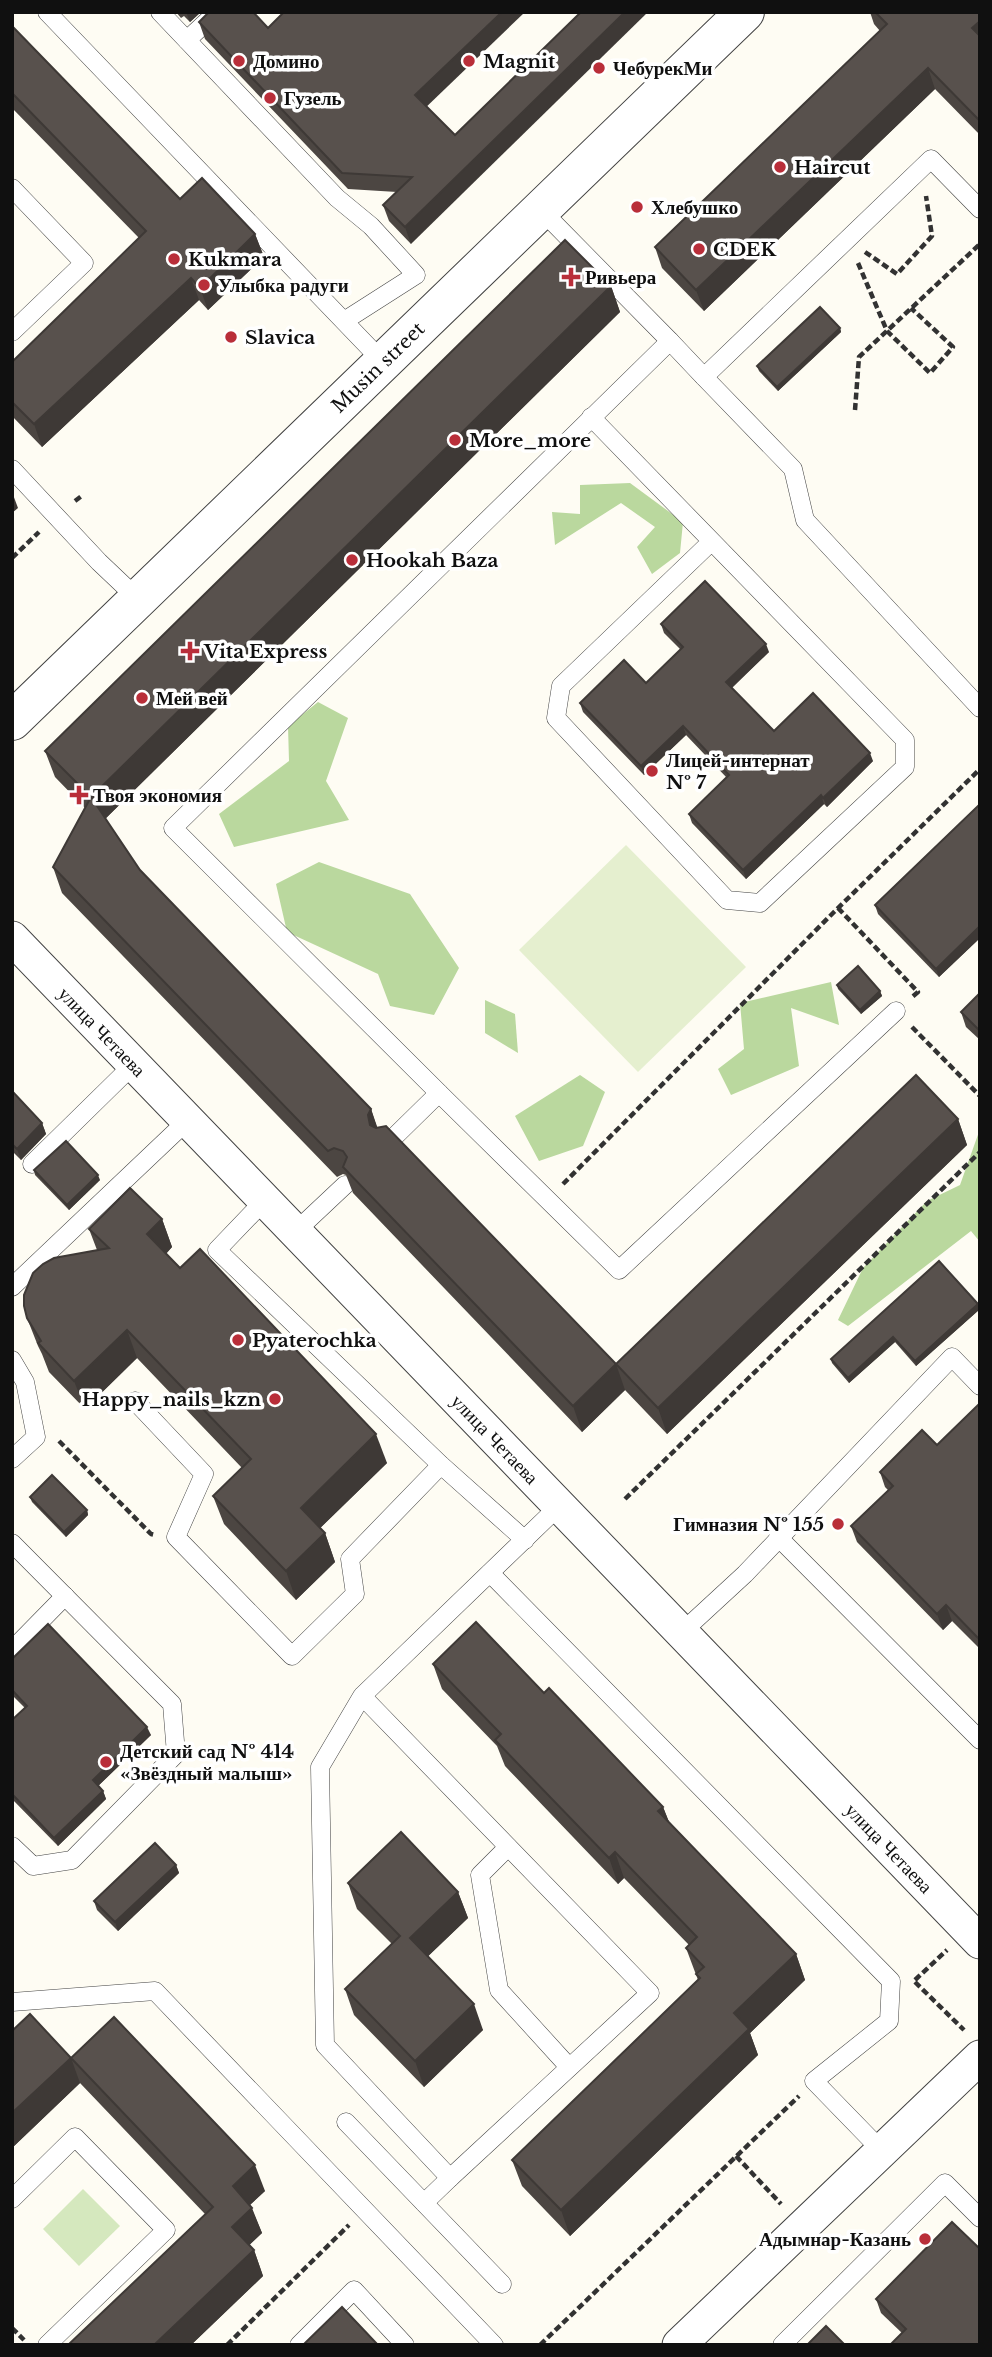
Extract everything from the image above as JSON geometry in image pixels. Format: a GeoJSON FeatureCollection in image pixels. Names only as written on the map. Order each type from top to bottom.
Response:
{"type":"FeatureCollection","features":[{"type":"Feature","properties":{"kind":"street","name":"Musin street"},"geometry":{"type":"LineString","coordinates":[[12,721],[745,12]]}},
{"type":"Feature","properties":{"kind":"street","name":"улица Четаева"},"geometry":{"type":"LineString","coordinates":[[12,938],[974,1936]]}},
{"type":"Feature","properties":{"kind":"street"},"geometry":{"type":"LineString","coordinates":[[679,2345],[882,2151],[975,2046]]}},
{"type":"Feature","properties":{"kind":"lane"},"geometry":{"type":"LineString","coordinates":[[47,12],[384,363]]}},
{"type":"Feature","properties":{"kind":"lane"},"geometry":{"type":"LineString","coordinates":[[160,12],[338,198],[371,226],[416,275],[344,321]]}},
{"type":"Feature","properties":{"kind":"lane"},"geometry":{"type":"LineString","coordinates":[[187,40],[217,12]]}},
{"type":"Feature","properties":{"kind":"lane"},"geometry":{"type":"LineString","coordinates":[[704,377],[931,159],[980,209]]}},
{"type":"Feature","properties":{"kind":"lane"},"geometry":{"type":"LineString","coordinates":[[12,188],[84,263],[12,332]]}},
{"type":"Feature","properties":{"kind":"lane"},"geometry":{"type":"LineString","coordinates":[[542,211],[793,469],[805,520],[980,708]]}},
{"type":"Feature","properties":{"kind":"lane"},"geometry":{"type":"LineString","coordinates":[[670,341],[173,828],[619,1270],[896,1011]]}},
{"type":"Feature","properties":{"kind":"lane"},"geometry":{"type":"LineString","coordinates":[[591,417],[905,740],[905,767],[760,903],[727,900],[556,718],[561,686],[712,542]]}},
{"type":"Feature","properties":{"kind":"lane"},"geometry":{"type":"LineString","coordinates":[[12,469],[138,600]]}},
{"type":"Feature","properties":{"kind":"lane"},"geometry":{"type":"LineString","coordinates":[[32,1164],[134,1064]]}},
{"type":"Feature","properties":{"kind":"lane"},"geometry":{"type":"LineString","coordinates":[[388,1143],[439,1093]]}},
{"type":"Feature","properties":{"kind":"lane"},"geometry":{"type":"LineString","coordinates":[[12,1287],[188,1120]]}},
{"type":"Feature","properties":{"kind":"lane"},"geometry":{"type":"LineString","coordinates":[[295,1232],[345,1185]]}},
{"type":"Feature","properties":{"kind":"lane"},"geometry":{"type":"LineString","coordinates":[[264,1201],[217,1250],[442,1465],[526,1540]]}},
{"type":"Feature","properties":{"kind":"lane"},"geometry":{"type":"LineString","coordinates":[[681,1633],[745,1574],[952,1357],[980,1386]]}},
{"type":"Feature","properties":{"kind":"lane"},"geometry":{"type":"LineString","coordinates":[[12,1360],[25,1382],[36,1437],[12,1459]]}},
{"type":"Feature","properties":{"kind":"lane"},"geometry":{"type":"LineString","coordinates":[[135,1401],[204,1474],[176,1538],[292,1656],[355,1594],[350,1559],[442,1465]]}},
{"type":"Feature","properties":{"kind":"lane"},"geometry":{"type":"LineString","coordinates":[[450,2178],[325,2045],[320,1767],[362,1696],[559,1506]]}},
{"type":"Feature","properties":{"kind":"lane"},"geometry":{"type":"LineString","coordinates":[[778,1537],[980,1740]]}},
{"type":"Feature","properties":{"kind":"lane"},"geometry":{"type":"LineString","coordinates":[[12,1543],[172,1704],[176,1754],[72,1860],[33,1866],[12,1846]]}},
{"type":"Feature","properties":{"kind":"lane"},"geometry":{"type":"LineString","coordinates":[[490,1573],[891,1981],[889,2021],[814,2081],[882,2151]]}},
{"type":"Feature","properties":{"kind":"lane"},"geometry":{"type":"LineString","coordinates":[[12,1650],[65,1596]]}},
{"type":"Feature","properties":{"kind":"lane"},"geometry":{"type":"LineString","coordinates":[[362,1696],[650,1993],[424,2203]]}},
{"type":"Feature","properties":{"kind":"lane"},"geometry":{"type":"LineString","coordinates":[[508,1847],[480,1875],[499,1990],[569,2067]]}},
{"type":"Feature","properties":{"kind":"lane"},"geometry":{"type":"LineString","coordinates":[[12,2002],[155,1991],[494,2345]]}},
{"type":"Feature","properties":{"kind":"lane"},"geometry":{"type":"LineString","coordinates":[[346,2122],[502,2284]]}},
{"type":"Feature","properties":{"kind":"lane"},"geometry":{"type":"LineString","coordinates":[[12,2199],[75,2137],[166,2230],[47,2345]]}},
{"type":"Feature","properties":{"kind":"lane"},"geometry":{"type":"LineString","coordinates":[[782,2345],[945,2183],[980,2218]]}},
{"type":"Feature","properties":{"kind":"lane"},"geometry":{"type":"LineString","coordinates":[[299,2345],[354,2291],[405,2345]]}},
{"type":"Feature","properties":{"kind":"path"},"geometry":{"type":"LineString","coordinates":[[848,239],[897,274],[932,236],[922,167]]}},
{"type":"Feature","properties":{"kind":"path"},"geometry":{"type":"LineString","coordinates":[[848,239],[887,331],[930,373],[953,347],[911,308]]}},
{"type":"Feature","properties":{"kind":"path"},"geometry":{"type":"LineString","coordinates":[[855,410],[859,357],[980,244]]}},
{"type":"Feature","properties":{"kind":"path"},"geometry":{"type":"LineString","coordinates":[[547,1199],[980,769]]}},
{"type":"Feature","properties":{"kind":"path"},"geometry":{"type":"LineString","coordinates":[[838,908],[918,992],[896,1011],[980,1096]]}},
{"type":"Feature","properties":{"kind":"path"},"geometry":{"type":"LineString","coordinates":[[625,1499],[980,1152]]}},
{"type":"Feature","properties":{"kind":"path"},"geometry":{"type":"LineString","coordinates":[[31,1413],[151,1534],[176,1538]]}},
{"type":"Feature","properties":{"kind":"path"},"geometry":{"type":"LineString","coordinates":[[890,2005],[914,1982],[974,1936]]}},
{"type":"Feature","properties":{"kind":"path"},"geometry":{"type":"LineString","coordinates":[[914,1982],[975,2046]]}},
{"type":"Feature","properties":{"kind":"path"},"geometry":{"type":"LineString","coordinates":[[540,2345],[814,2081]]}},
{"type":"Feature","properties":{"kind":"path"},"geometry":{"type":"LineString","coordinates":[[736,2156],[803,2227]]}},
{"type":"Feature","properties":{"kind":"path"},"geometry":{"type":"LineString","coordinates":[[227,2345],[365,2210]]}},
{"type":"Feature","properties":{"kind":"path"},"geometry":{"type":"LineString","coordinates":[[12,2328],[29,2345]]}},
{"type":"Feature","properties":{"kind":"green space"},"geometry":{"type":"Polygon","coordinates":[[[630,483],[683,522],[680,553],[652,574],[637,547],[655,527],[621,503],[555,545],[552,512],[580,514],[580,485],[630,483]]]}},
{"type":"Feature","properties":{"kind":"green space"},"geometry":{"type":"Polygon","coordinates":[[[318,702],[348,718],[326,781],[349,820],[234,847],[219,814],[289,761],[288,726],[318,702]]]}},
{"type":"Feature","properties":{"kind":"green space"},"geometry":{"type":"Polygon","coordinates":[[[626,845],[746,967],[638,1072],[519,950],[626,845]]]}},
{"type":"Feature","properties":{"kind":"green space"},"geometry":{"type":"Polygon","coordinates":[[[319,862],[410,894],[459,968],[434,1015],[390,1006],[378,974],[287,932],[276,884],[319,862]]]}},
{"type":"Feature","properties":{"kind":"green space"},"geometry":{"type":"Polygon","coordinates":[[[831,982],[839,1025],[791,1008],[799,1066],[731,1095],[718,1069],[744,1049],[740,1003],[831,982]]]}},
{"type":"Feature","properties":{"kind":"green space"},"geometry":{"type":"Polygon","coordinates":[[[485,1000],[515,1014],[518,1053],[485,1033],[485,1000]]]}},
{"type":"Feature","properties":{"kind":"green space"},"geometry":{"type":"Polygon","coordinates":[[[580,1075],[605,1092],[583,1146],[539,1161],[515,1116],[580,1075]]]}},
{"type":"Feature","properties":{"kind":"green space"},"geometry":{"type":"Polygon","coordinates":[[[980,1129],[980,1242],[971,1231],[848,1326],[838,1320],[863,1268],[927,1201],[960,1185],[980,1129]]]}},
{"type":"Feature","properties":{"kind":"green space"},"geometry":{"type":"Polygon","coordinates":[[[83,2189],[120,2226],[79,2266],[43,2229],[83,2189]]]}},
{"type":"Feature","properties":{"kind":"building"},"geometry":{"type":"Polygon","coordinates":[[[209,12],[253,12],[268,28],[284,12],[502,12],[415,95],[455,135],[581,12],[625,12],[405,227],[383,205],[412,177],[342,173],[199,22],[209,12]]]}},
{"type":"Feature","properties":{"kind":"building"},"geometry":{"type":"Polygon","coordinates":[[[875,12],[980,12],[980,21],[972,28],[980,36],[980,121],[928,68],[696,290],[655,247],[887,24],[875,12]]]}},
{"type":"Feature","properties":{"kind":"building"},"geometry":{"type":"Polygon","coordinates":[[[12,26],[180,199],[202,178],[255,234],[200,288],[191,278],[34,424],[12,402],[12,362],[146,231],[12,93],[12,26]]]}},
{"type":"Feature","properties":{"kind":"building"},"geometry":{"type":"Polygon","coordinates":[[[565,240],[611,286],[91,797],[45,751],[565,240]]]}},
{"type":"Feature","properties":{"kind":"building"},"geometry":{"type":"Polygon","coordinates":[[[820,307],[840,328],[777,387],[757,366],[820,307]]]}},
{"type":"Feature","properties":{"kind":"building"},"geometry":{"type":"Polygon","coordinates":[[[705,581],[766,644],[726,682],[774,731],[813,693],[870,753],[823,798],[821,795],[743,870],[689,814],[729,775],[683,726],[641,766],[580,703],[624,660],[646,683],[683,647],[661,624],[705,581]]]}},
{"type":"Feature","properties":{"kind":"building"},"geometry":{"type":"Polygon","coordinates":[[[91,797],[140,870],[371,1109],[368,1115],[370,1125],[376,1128],[386,1126],[616,1364],[573,1406],[343,1167],[347,1157],[343,1151],[334,1148],[328,1151],[53,867],[91,797]]]}},
{"type":"Feature","properties":{"kind":"building"},"geometry":{"type":"Polygon","coordinates":[[[980,804],[980,926],[936,969],[875,905],[980,804]]]}},
{"type":"Feature","properties":{"kind":"building"},"geometry":{"type":"Polygon","coordinates":[[[858,966],[880,991],[860,1010],[837,985],[858,966]]]}},
{"type":"Feature","properties":{"kind":"building"},"geometry":{"type":"Polygon","coordinates":[[[980,993],[980,1031],[961,1012],[980,993]]]}},
{"type":"Feature","properties":{"kind":"building"},"geometry":{"type":"Polygon","coordinates":[[[916,1075],[958,1119],[658,1408],[616,1364],[916,1075]]]}},
{"type":"Feature","properties":{"kind":"building"},"geometry":{"type":"Polygon","coordinates":[[[12,1091],[42,1123],[17,1149],[12,1144],[12,1091]]]}},
{"type":"Feature","properties":{"kind":"building"},"geometry":{"type":"Polygon","coordinates":[[[66,1141],[98,1175],[67,1205],[34,1170],[66,1141]]]}},
{"type":"Feature","properties":{"kind":"building"},"geometry":{"type":"Polygon","coordinates":[[[130,1188],[162,1219],[147,1234],[180,1268],[200,1249],[376,1434],[301,1508],[325,1533],[286,1571],[213,1496],[251,1459],[127,1330],[74,1381],[38,1343],[41,1341],[27,1318],[24,1295],[33,1273],[54,1258],[109,1248],[89,1229],[130,1188]]]}},
{"type":"Feature","properties":{"kind":"building"},"geometry":{"type":"Polygon","coordinates":[[[939,1261],[978,1304],[915,1361],[893,1337],[848,1378],[831,1359],[939,1261]]]}},
{"type":"Feature","properties":{"kind":"building"},"geometry":{"type":"Polygon","coordinates":[[[978,1405],[980,1640],[946,1605],[937,1614],[851,1526],[893,1486],[880,1472],[922,1430],[937,1445],[978,1405]]]}},
{"type":"Feature","properties":{"kind":"building"},"geometry":{"type":"Polygon","coordinates":[[[52,1475],[87,1510],[64,1532],[30,1497],[52,1475]]]}},
{"type":"Feature","properties":{"kind":"building"},"geometry":{"type":"Polygon","coordinates":[[[476,1622],[544,1693],[549,1688],[663,1807],[658,1811],[796,1954],[734,2013],[749,2029],[561,2210],[512,2160],[700,1978],[696,1974],[704,1967],[686,1948],[697,1937],[615,1852],[609,1858],[495,1740],[501,1734],[433,1664],[476,1622]]]}},
{"type":"Feature","properties":{"kind":"building"},"geometry":{"type":"Polygon","coordinates":[[[48,1624],[147,1727],[93,1780],[103,1791],[54,1838],[12,1794],[12,1720],[27,1706],[12,1690],[12,1659],[48,1624]]]}},
{"type":"Feature","properties":{"kind":"building"},"geometry":{"type":"Polygon","coordinates":[[[401,1832],[458,1892],[410,1938],[474,2004],[415,2061],[345,1989],[400,1936],[348,1883],[401,1832]]]}},
{"type":"Feature","properties":{"kind":"building"},"geometry":{"type":"Polygon","coordinates":[[[155,1843],[176,1865],[115,1922],[94,1901],[155,1843]]]}},
{"type":"Feature","properties":{"kind":"building"},"geometry":{"type":"Polygon","coordinates":[[[30,2014],[71,2058],[12,2113],[12,2031],[30,2014]]]}},
{"type":"Feature","properties":{"kind":"building"},"geometry":{"type":"Polygon","coordinates":[[[114,2017],[255,2165],[233,2186],[252,2208],[232,2227],[254,2250],[154,2345],[68,2345],[213,2207],[71,2058],[114,2017]]]}},
{"type":"Feature","properties":{"kind":"building"},"geometry":{"type":"Polygon","coordinates":[[[952,2222],[980,2249],[980,2345],[890,2345],[906,2329],[876,2299],[952,2222]]]}},
{"type":"Feature","properties":{"kind":"building"},"geometry":{"type":"Polygon","coordinates":[[[342,2307],[378,2345],[303,2345],[342,2307]]]}},
{"type":"Feature","properties":{"kind":"building"},"geometry":{"type":"Polygon","coordinates":[[[826,2326],[845,2345],[807,2345],[826,2326]]]}},
{"type":"Feature","properties":{"kind":"place","name":"Домино"},"geometry":{"type":"Point","coordinates":[239,61]}},
{"type":"Feature","properties":{"kind":"place","name":"Magnit"},"geometry":{"type":"Point","coordinates":[469,61]}},
{"type":"Feature","properties":{"kind":"place","name":"ЧебурекМи"},"geometry":{"type":"Point","coordinates":[599,68]}},
{"type":"Feature","properties":{"kind":"place","name":"Гузель"},"geometry":{"type":"Point","coordinates":[270,98]}},
{"type":"Feature","properties":{"kind":"place","name":"Haircut"},"geometry":{"type":"Point","coordinates":[780,167]}},
{"type":"Feature","properties":{"kind":"place","name":"Хлебушко"},"geometry":{"type":"Point","coordinates":[637,207]}},
{"type":"Feature","properties":{"kind":"place","name":"CDEK"},"geometry":{"type":"Point","coordinates":[699,249]}},
{"type":"Feature","properties":{"kind":"place","name":"Kukmara"},"geometry":{"type":"Point","coordinates":[174,259]}},
{"type":"Feature","properties":{"kind":"place","name":"Ривьера"},"geometry":{"type":"Point","coordinates":[571,277]}},
{"type":"Feature","properties":{"kind":"place","name":"Улыбка радуги"},"geometry":{"type":"Point","coordinates":[204,285]}},
{"type":"Feature","properties":{"kind":"place","name":"Slavica"},"geometry":{"type":"Point","coordinates":[231,337]}},
{"type":"Feature","properties":{"kind":"place","name":"More_more"},"geometry":{"type":"Point","coordinates":[455,440]}},
{"type":"Feature","properties":{"kind":"place","name":"Hookah Baza"},"geometry":{"type":"Point","coordinates":[352,560]}},
{"type":"Feature","properties":{"kind":"place","name":"Vita Express"},"geometry":{"type":"Point","coordinates":[190,651]}},
{"type":"Feature","properties":{"kind":"place","name":"Мей вей"},"geometry":{"type":"Point","coordinates":[142,698]}},
{"type":"Feature","properties":{"kind":"place","name":"Лицей-интернат № 7"},"geometry":{"type":"Point","coordinates":[652,771]}},
{"type":"Feature","properties":{"kind":"place","name":"Твоя экономия"},"geometry":{"type":"Point","coordinates":[79,795]}},
{"type":"Feature","properties":{"kind":"place","name":"Pyaterochka"},"geometry":{"type":"Point","coordinates":[238,1340]}},
{"type":"Feature","properties":{"kind":"place","name":"Happy_nails_kzn"},"geometry":{"type":"Point","coordinates":[275,1399]}},
{"type":"Feature","properties":{"kind":"place","name":"Гимназия № 155"},"geometry":{"type":"Point","coordinates":[838,1524]}},
{"type":"Feature","properties":{"kind":"place","name":"Детский сад № 414 «Звёздный малыш»"},"geometry":{"type":"Point","coordinates":[106,1762]}},
{"type":"Feature","properties":{"kind":"place","name":"Адымнар-Казань"},"geometry":{"type":"Point","coordinates":[925,2239]}}]}
